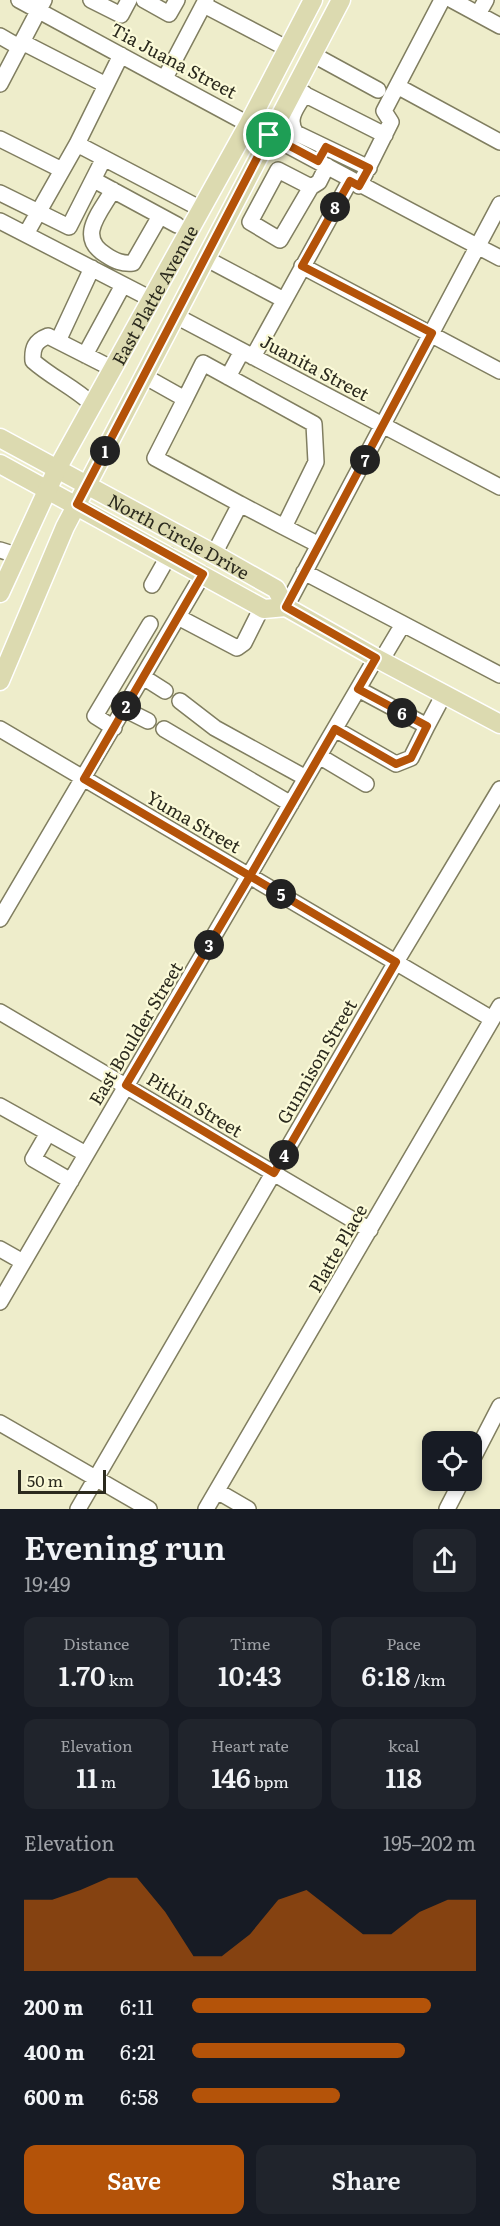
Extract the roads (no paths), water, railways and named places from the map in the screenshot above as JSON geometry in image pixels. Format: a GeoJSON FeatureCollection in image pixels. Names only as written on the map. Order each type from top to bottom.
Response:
{"type":"FeatureCollection","features":[{"type":"Feature","properties":{"kind":"main road","name":"East Platte Avenue"},"geometry":{"type":"LineString","coordinates":[[0,592],[8,552],[47,490],[249,123],[313,0]]}},
{"type":"Feature","properties":{"kind":"main road","name":"East Platte Avenue"},"geometry":{"type":"LineString","coordinates":[[0,681],[48,563],[77,504],[269,135],[299,92],[312,54],[341,0]]}},
{"type":"Feature","properties":{"kind":"main road","name":"North Circle Drive"},"geometry":{"type":"LineString","coordinates":[[0,438],[88,484],[276,589],[286,607]]}},
{"type":"Feature","properties":{"kind":"main road","name":"North Circle Drive"},"geometry":{"type":"LineString","coordinates":[[0,464],[262,607],[286,607],[378,660],[500,724]]}},
{"type":"Feature","properties":{"kind":"street","name":"Tia Juana Street"},"geometry":{"type":"LineString","coordinates":[[19,0],[41,5],[121,55],[269,135],[324,158],[355,183],[500,258]]}},
{"type":"Feature","properties":{"kind":"street"},"geometry":{"type":"LineString","coordinates":[[91,0],[121,15],[129,0]]}},
{"type":"Feature","properties":{"kind":"street"},"geometry":{"type":"LineString","coordinates":[[144,0],[169,14],[177,0]]}},
{"type":"Feature","properties":{"kind":"street"},"geometry":{"type":"LineString","coordinates":[[228,377],[248,354],[284,300],[302,266],[355,183],[369,168],[391,122],[384,111],[442,0]]}},
{"type":"Feature","properties":{"kind":"street"},"geometry":{"type":"LineString","coordinates":[[453,0],[500,26]]}},
{"type":"Feature","properties":{"kind":"street"},"geometry":{"type":"LineString","coordinates":[[478,14],[486,0]]}},
{"type":"Feature","properties":{"kind":"street"},"geometry":{"type":"LineString","coordinates":[[165,78],[205,2],[288,49]]}},
{"type":"Feature","properties":{"kind":"street"},"geometry":{"type":"LineString","coordinates":[[0,84],[41,5]]}},
{"type":"Feature","properties":{"kind":"street"},"geometry":{"type":"LineString","coordinates":[[0,36],[106,85]]}},
{"type":"Feature","properties":{"kind":"street"},"geometry":{"type":"LineString","coordinates":[[312,54],[378,90]]}},
{"type":"Feature","properties":{"kind":"street"},"geometry":{"type":"LineString","coordinates":[[26,234],[77,144],[121,55]]}},
{"type":"Feature","properties":{"kind":"street"},"geometry":{"type":"LineString","coordinates":[[397,86],[500,142]]}},
{"type":"Feature","properties":{"kind":"street"},"geometry":{"type":"LineString","coordinates":[[369,168],[324,158],[292,126],[292,117],[299,92],[385,135]]}},
{"type":"Feature","properties":{"kind":"street"},"geometry":{"type":"LineString","coordinates":[[1,142],[62,170]]}},
{"type":"Feature","properties":{"kind":"street"},"geometry":{"type":"LineString","coordinates":[[77,144],[201,209]]}},
{"type":"Feature","properties":{"kind":"street"},"geometry":{"type":"LineString","coordinates":[[0,193],[69,227],[104,158]]}},
{"type":"Feature","properties":{"kind":"street"},"geometry":{"type":"LineString","coordinates":[[311,187],[278,170],[250,222],[280,240],[311,187],[319,182],[324,158]]}},
{"type":"Feature","properties":{"kind":"street"},"geometry":{"type":"LineString","coordinates":[[94,180],[177,225]]}},
{"type":"Feature","properties":{"kind":"street"},"geometry":{"type":"LineString","coordinates":[[117,192],[97,238],[96,248],[116,261],[133,263],[160,216]]}},
{"type":"Feature","properties":{"kind":"street"},"geometry":{"type":"LineString","coordinates":[[286,607],[500,204]]}},
{"type":"Feature","properties":{"kind":"street"},"geometry":{"type":"LineString","coordinates":[[0,221],[151,299]]}},
{"type":"Feature","properties":{"kind":"street"},"geometry":{"type":"LineString","coordinates":[[205,258],[284,300]]}},
{"type":"Feature","properties":{"kind":"street"},"geometry":{"type":"LineString","coordinates":[[302,266],[500,371]]}},
{"type":"Feature","properties":{"kind":"street"},"geometry":{"type":"LineString","coordinates":[[58,341],[92,268]]}},
{"type":"Feature","properties":{"kind":"street"},"geometry":{"type":"LineString","coordinates":[[85,355],[123,285]]}},
{"type":"Feature","properties":{"kind":"street","name":"Juanita Street"},"geometry":{"type":"LineString","coordinates":[[176,316],[500,487]]}},
{"type":"Feature","properties":{"kind":"street"},"geometry":{"type":"LineString","coordinates":[[93,405],[78,391],[46,373],[33,361],[32,351],[39,340],[48,336],[112,369]]}},
{"type":"Feature","properties":{"kind":"street"},"geometry":{"type":"LineString","coordinates":[[284,527],[316,462],[314,424],[204,363],[154,458],[240,504],[284,527],[319,545]]}},
{"type":"Feature","properties":{"kind":"street"},"geometry":{"type":"LineString","coordinates":[[144,376],[185,399]]}},
{"type":"Feature","properties":{"kind":"street"},"geometry":{"type":"LineString","coordinates":[[214,554],[240,504]]}},
{"type":"Feature","properties":{"kind":"street"},"geometry":{"type":"LineString","coordinates":[[152,585],[169,555]]}},
{"type":"Feature","properties":{"kind":"street"},"geometry":{"type":"LineString","coordinates":[[304,573],[500,675]]}},
{"type":"Feature","properties":{"kind":"street"},"geometry":{"type":"LineString","coordinates":[[0,919],[203,574]]}},
{"type":"Feature","properties":{"kind":"street"},"geometry":{"type":"LineString","coordinates":[[178,617],[237,648],[244,643],[262,607]]}},
{"type":"Feature","properties":{"kind":"street"},"geometry":{"type":"LineString","coordinates":[[114,728],[95,716],[150,624]]}},
{"type":"Feature","properties":{"kind":"street","name":"East Boulder Street"},"geometry":{"type":"LineString","coordinates":[[0,1302],[7,1276],[23,1263],[358,689],[403,624]]}},
{"type":"Feature","properties":{"kind":"street"},"geometry":{"type":"LineString","coordinates":[[143,677],[165,691]]}},
{"type":"Feature","properties":{"kind":"street"},"geometry":{"type":"LineString","coordinates":[[358,689],[427,726]]}},
{"type":"Feature","properties":{"kind":"street"},"geometry":{"type":"LineString","coordinates":[[335,729],[396,764],[411,758],[444,694]]}},
{"type":"Feature","properties":{"kind":"street"},"geometry":{"type":"LineString","coordinates":[[180,701],[215,728],[306,778]]}},
{"type":"Feature","properties":{"kind":"street"},"geometry":{"type":"LineString","coordinates":[[124,709],[148,721]]}},
{"type":"Feature","properties":{"kind":"street","name":"Yuma Street"},"geometry":{"type":"LineString","coordinates":[[0,729],[396,962],[498,1009]]}},
{"type":"Feature","properties":{"kind":"street"},"geometry":{"type":"LineString","coordinates":[[164,729],[291,804]]}},
{"type":"Feature","properties":{"kind":"street"},"geometry":{"type":"LineString","coordinates":[[319,756],[366,784]]}},
{"type":"Feature","properties":{"kind":"street","name":"Gunnison Street"},"geometry":{"type":"LineString","coordinates":[[78,1509],[396,962],[500,789]]}},
{"type":"Feature","properties":{"kind":"street","name":"Platte Place"},"geometry":{"type":"LineString","coordinates":[[206,1509],[498,1009]]}},
{"type":"Feature","properties":{"kind":"street","name":"Pitkin Street"},"geometry":{"type":"LineString","coordinates":[[0,1012],[370,1230]]}},
{"type":"Feature","properties":{"kind":"street"},"geometry":{"type":"LineString","coordinates":[[0,1106],[86,1154]]}},
{"type":"Feature","properties":{"kind":"street"},"geometry":{"type":"LineString","coordinates":[[48,1133],[33,1159],[71,1181]]}},
{"type":"Feature","properties":{"kind":"street"},"geometry":{"type":"LineString","coordinates":[[0,1249],[23,1263]]}},
{"type":"Feature","properties":{"kind":"street"},"geometry":{"type":"LineString","coordinates":[[482,1441],[500,1406]]}},
{"type":"Feature","properties":{"kind":"street"},"geometry":{"type":"LineString","coordinates":[[0,1422],[149,1509]]}},
{"type":"Feature","properties":{"kind":"street"},"geometry":{"type":"LineString","coordinates":[[217,1491],[248,1509]]}},
{"type":"Feature","properties":{"kind":"street"},"geometry":{"type":"LineString","coordinates":[[447,1509],[456,1491]]}}]}
